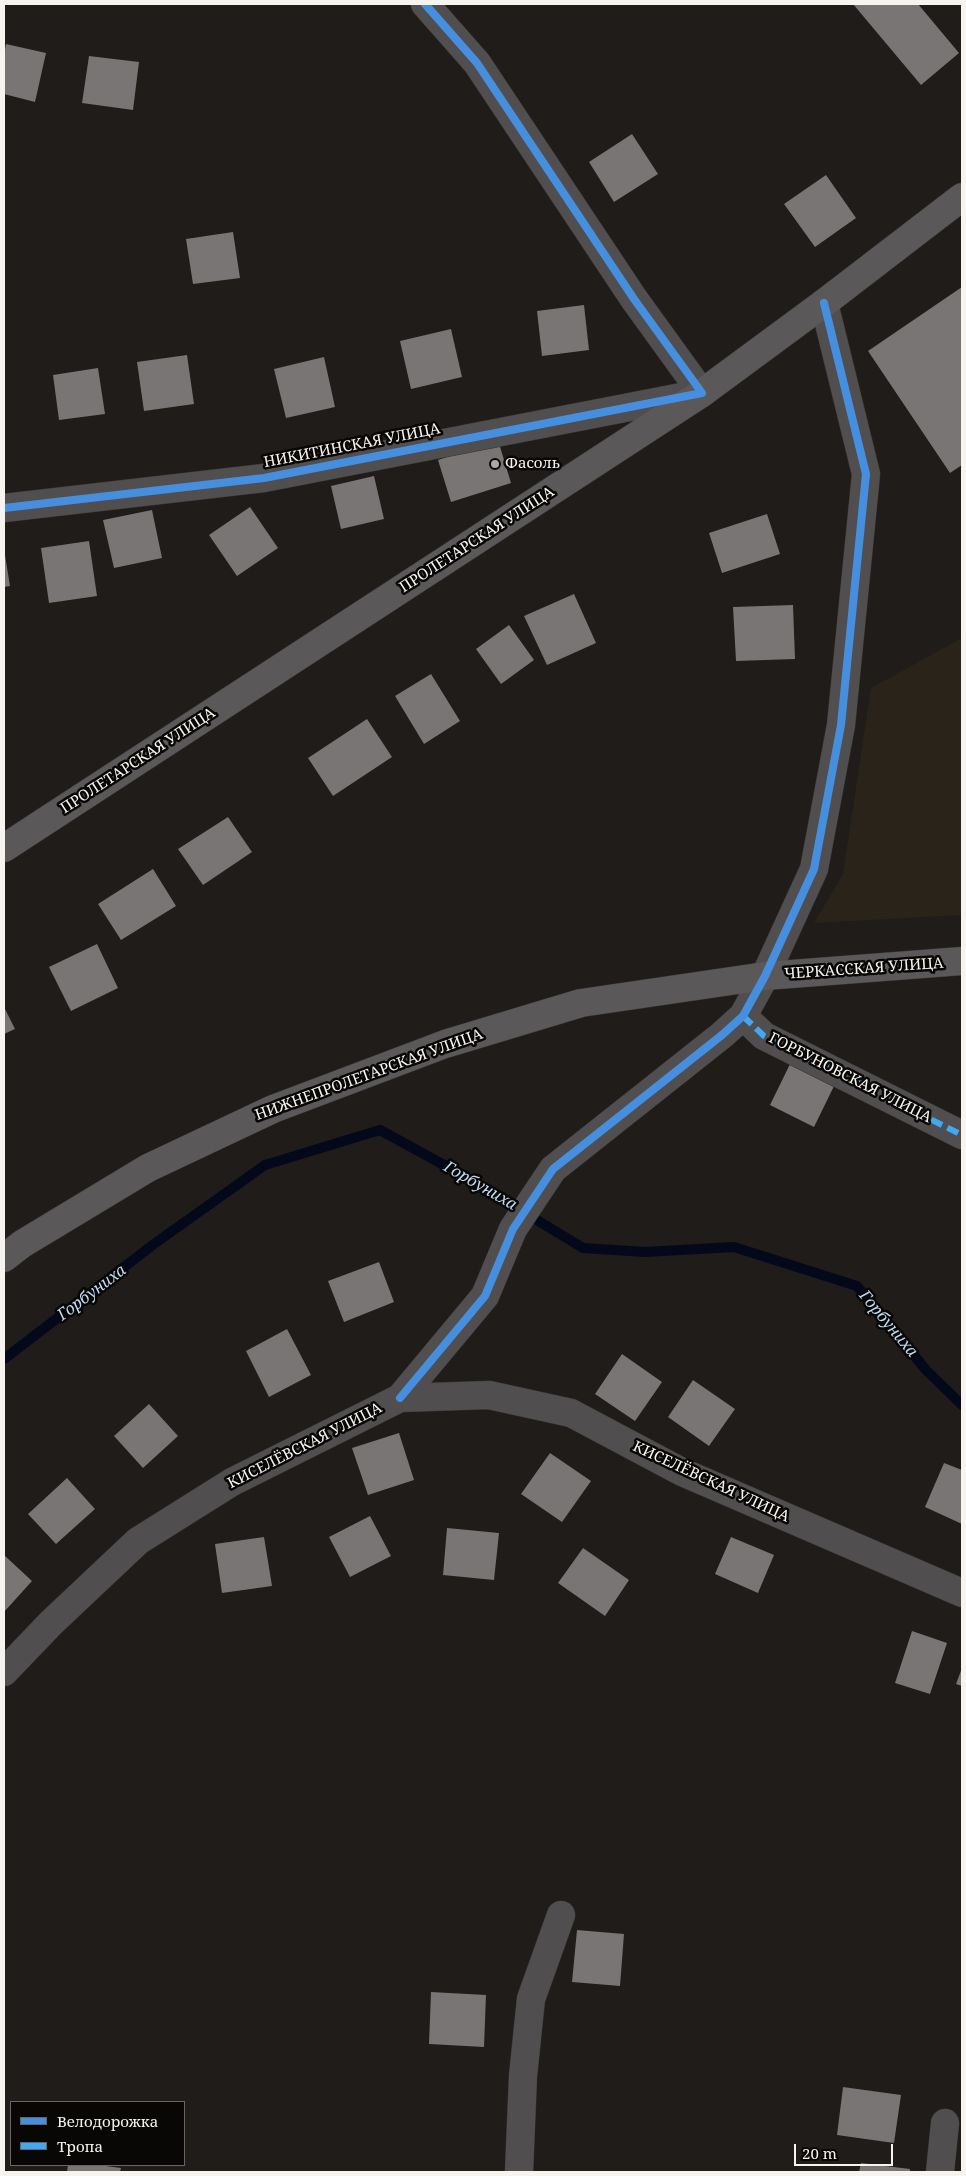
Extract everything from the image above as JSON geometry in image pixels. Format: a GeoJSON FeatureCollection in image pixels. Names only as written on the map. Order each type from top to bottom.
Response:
{"type":"FeatureCollection","features":[{"type":"Feature","properties":{"kind":"main road","name":"ПРОЛЕТАРСКАЯ УЛИЦА"},"geometry":{"type":"LineString","coordinates":[[4,848],[702,393],[824,303],[962,196]]}},
{"type":"Feature","properties":{"kind":"main road","name":"ЧЕРКАССКАЯ УЛИЦА"},"geometry":{"type":"LineString","coordinates":[[765,976],[962,961]]}},
{"type":"Feature","properties":{"kind":"main road","name":"НИЖНЕПРОЛЕТАРСКАЯ УЛИЦА"},"geometry":{"type":"LineString","coordinates":[[4,1258],[22,1244],[148,1168],[273,1109],[445,1044],[581,1003],[765,976]]}},
{"type":"Feature","properties":{"kind":"street"},"geometry":{"type":"LineString","coordinates":[[425,4],[477,63],[634,299],[702,393]]}},
{"type":"Feature","properties":{"kind":"street"},"geometry":{"type":"LineString","coordinates":[[400,1398],[485,1296],[513,1229],[553,1169],[722,1035],[743,1016],[765,976],[814,869],[841,725],[866,474],[824,303]]}},
{"type":"Feature","properties":{"kind":"street","name":"НИКИТИНСКАЯ УЛИЦА"},"geometry":{"type":"LineString","coordinates":[[4,508],[264,478],[702,393]]}},
{"type":"Feature","properties":{"kind":"street","name":"ГОРБУНОВСКАЯ УЛИЦА"},"geometry":{"type":"LineString","coordinates":[[743,1016],[764,1036],[962,1134]]}},
{"type":"Feature","properties":{"kind":"street","name":"КИСЕЛЁВСКАЯ УЛИЦА"},"geometry":{"type":"LineString","coordinates":[[4,1672],[51,1623],[138,1541],[232,1482],[400,1398],[489,1394],[570,1413],[682,1472],[962,1593]]}},
{"type":"Feature","properties":{"kind":"street"},"geometry":{"type":"LineString","coordinates":[[519,2172],[522,2076],[532,1999],[561,1915]]}},
{"type":"Feature","properties":{"kind":"street"},"geometry":{"type":"LineString","coordinates":[[940,2172],[945,2123]]}},
{"type":"Feature","properties":{"kind":"shaded area"},"geometry":{"type":"Polygon","coordinates":[[[962,638],[962,915],[814,923],[843,874],[871,688],[962,638]]]}},
{"type":"Feature","properties":{"kind":"building"},"geometry":{"type":"Polygon","coordinates":[[[853,4],[918,4],[959,53],[921,85],[853,4]]]}},
{"type":"Feature","properties":{"kind":"building"},"geometry":{"type":"Polygon","coordinates":[[[6,44],[46,53],[35,102],[4,94],[4,55],[6,44]]]}},
{"type":"Feature","properties":{"kind":"building"},"geometry":{"type":"Polygon","coordinates":[[[89,56],[139,62],[133,110],[82,103],[89,56]]]}},
{"type":"Feature","properties":{"kind":"building"},"geometry":{"type":"Polygon","coordinates":[[[632,134],[658,174],[614,202],[589,162],[632,134]]]}},
{"type":"Feature","properties":{"kind":"building"},"geometry":{"type":"Polygon","coordinates":[[[826,175],[856,218],[815,247],[784,204],[826,175]]]}},
{"type":"Feature","properties":{"kind":"building"},"geometry":{"type":"Polygon","coordinates":[[[233,232],[240,278],[193,284],[186,239],[233,232]]]}},
{"type":"Feature","properties":{"kind":"building"},"geometry":{"type":"Polygon","coordinates":[[[962,287],[962,465],[950,473],[868,351],[962,287]]]}},
{"type":"Feature","properties":{"kind":"building"},"geometry":{"type":"Polygon","coordinates":[[[584,305],[589,350],[542,356],[537,311],[584,305]]]}},
{"type":"Feature","properties":{"kind":"building"},"geometry":{"type":"Polygon","coordinates":[[[451,329],[462,377],[411,389],[400,341],[451,329]]]}},
{"type":"Feature","properties":{"kind":"building"},"geometry":{"type":"Polygon","coordinates":[[[187,355],[194,404],[144,411],[137,362],[187,355]]]}},
{"type":"Feature","properties":{"kind":"building"},"geometry":{"type":"Polygon","coordinates":[[[324,357],[335,407],[286,418],[274,369],[324,357]]]}},
{"type":"Feature","properties":{"kind":"building"},"geometry":{"type":"Polygon","coordinates":[[[98,368],[105,414],[59,420],[53,375],[98,368]]]}},
{"type":"Feature","properties":{"kind":"building"},"geometry":{"type":"Polygon","coordinates":[[[498,440],[511,483],[451,502],[438,460],[498,440]]]}},
{"type":"Feature","properties":{"kind":"building"},"geometry":{"type":"Polygon","coordinates":[[[374,476],[384,519],[341,529],[331,486],[374,476]]]}},
{"type":"Feature","properties":{"kind":"building"},"geometry":{"type":"Polygon","coordinates":[[[250,507],[278,548],[237,576],[209,535],[250,507]]]}},
{"type":"Feature","properties":{"kind":"building"},"geometry":{"type":"Polygon","coordinates":[[[152,510],[162,558],[114,568],[103,520],[152,510]]]}},
{"type":"Feature","properties":{"kind":"building"},"geometry":{"type":"Polygon","coordinates":[[[767,514],[780,554],[722,573],[709,533],[767,514]]]}},
{"type":"Feature","properties":{"kind":"building"},"geometry":{"type":"Polygon","coordinates":[[[89,541],[97,596],[49,603],[41,548],[89,541]]]}},
{"type":"Feature","properties":{"kind":"building"},"geometry":{"type":"Polygon","coordinates":[[[4,549],[10,586],[4,587],[4,549]]]}},
{"type":"Feature","properties":{"kind":"building"},"geometry":{"type":"Polygon","coordinates":[[[574,594],[596,643],[547,665],[524,616],[574,594]]]}},
{"type":"Feature","properties":{"kind":"building"},"geometry":{"type":"Polygon","coordinates":[[[793,605],[795,659],[736,661],[733,607],[793,605]]]}},
{"type":"Feature","properties":{"kind":"building"},"geometry":{"type":"Polygon","coordinates":[[[509,625],[534,660],[501,684],[476,649],[509,625]]]}},
{"type":"Feature","properties":{"kind":"building"},"geometry":{"type":"Polygon","coordinates":[[[431,674],[460,721],[424,744],[395,696],[431,674]]]}},
{"type":"Feature","properties":{"kind":"building"},"geometry":{"type":"Polygon","coordinates":[[[367,719],[392,757],[333,796],[308,758],[367,719]]]}},
{"type":"Feature","properties":{"kind":"building"},"geometry":{"type":"Polygon","coordinates":[[[228,817],[252,852],[203,885],[178,849],[228,817]]]}},
{"type":"Feature","properties":{"kind":"building"},"geometry":{"type":"Polygon","coordinates":[[[153,869],[176,906],[121,940],[98,904],[153,869]]]}},
{"type":"Feature","properties":{"kind":"building"},"geometry":{"type":"Polygon","coordinates":[[[97,944],[118,988],[71,1011],[49,967],[97,944]]]}},
{"type":"Feature","properties":{"kind":"building"},"geometry":{"type":"Polygon","coordinates":[[[4,1007],[15,1029],[4,1034],[4,1007]]]}},
{"type":"Feature","properties":{"kind":"building"},"geometry":{"type":"Polygon","coordinates":[[[792,1060],[836,1082],[814,1127],[770,1105],[792,1060]]]}},
{"type":"Feature","properties":{"kind":"building"},"geometry":{"type":"Polygon","coordinates":[[[379,1262],[394,1302],[344,1322],[328,1281],[379,1262]]]}},
{"type":"Feature","properties":{"kind":"building"},"geometry":{"type":"Polygon","coordinates":[[[287,1329],[311,1375],[269,1397],[246,1351],[287,1329]]]}},
{"type":"Feature","properties":{"kind":"building"},"geometry":{"type":"Polygon","coordinates":[[[622,1354],[662,1382],[635,1421],[595,1394],[622,1354]]]}},
{"type":"Feature","properties":{"kind":"building"},"geometry":{"type":"Polygon","coordinates":[[[693,1380],[735,1409],[709,1446],[668,1417],[693,1380]]]}},
{"type":"Feature","properties":{"kind":"building"},"geometry":{"type":"Polygon","coordinates":[[[149,1404],[178,1436],[143,1468],[114,1436],[149,1404]]]}},
{"type":"Feature","properties":{"kind":"building"},"geometry":{"type":"Polygon","coordinates":[[[399,1433],[414,1480],[368,1495],[352,1448],[399,1433]]]}},
{"type":"Feature","properties":{"kind":"building"},"geometry":{"type":"Polygon","coordinates":[[[550,1453],[591,1481],[562,1522],[521,1494],[550,1453]]]}},
{"type":"Feature","properties":{"kind":"building"},"geometry":{"type":"Polygon","coordinates":[[[944,1463],[962,1470],[962,1524],[925,1507],[944,1463]]]}},
{"type":"Feature","properties":{"kind":"building"},"geometry":{"type":"Polygon","coordinates":[[[67,1478],[95,1509],[56,1544],[28,1514],[67,1478]]]}},
{"type":"Feature","properties":{"kind":"building"},"geometry":{"type":"Polygon","coordinates":[[[370,1516],[391,1556],[350,1577],[329,1537],[370,1516]]]}},
{"type":"Feature","properties":{"kind":"building"},"geometry":{"type":"Polygon","coordinates":[[[447,1528],[499,1533],[494,1580],[443,1575],[447,1528]]]}},
{"type":"Feature","properties":{"kind":"building"},"geometry":{"type":"Polygon","coordinates":[[[264,1537],[272,1586],[222,1593],[215,1544],[264,1537]]]}},
{"type":"Feature","properties":{"kind":"building"},"geometry":{"type":"Polygon","coordinates":[[[731,1537],[774,1555],[758,1593],[715,1574],[731,1537]]]}},
{"type":"Feature","properties":{"kind":"building"},"geometry":{"type":"Polygon","coordinates":[[[583,1548],[629,1580],[605,1616],[558,1583],[583,1548]]]}},
{"type":"Feature","properties":{"kind":"building"},"geometry":{"type":"Polygon","coordinates":[[[4,1555],[32,1581],[4,1612],[4,1555]]]}},
{"type":"Feature","properties":{"kind":"building"},"geometry":{"type":"Polygon","coordinates":[[[912,1631],[947,1643],[930,1694],[895,1683],[912,1631]]]}},
{"type":"Feature","properties":{"kind":"building"},"geometry":{"type":"Polygon","coordinates":[[[962,1668],[962,1686],[956,1684],[962,1668]]]}},
{"type":"Feature","properties":{"kind":"building"},"geometry":{"type":"Polygon","coordinates":[[[577,1930],[624,1934],[620,1986],[572,1982],[577,1930]]]}},
{"type":"Feature","properties":{"kind":"building"},"geometry":{"type":"Polygon","coordinates":[[[431,1992],[486,1995],[484,2047],[429,2044],[431,1992]]]}},
{"type":"Feature","properties":{"kind":"building"},"geometry":{"type":"Polygon","coordinates":[[[843,2087],[901,2095],[894,2143],[837,2135],[843,2087]]]}},
{"type":"Feature","properties":{"kind":"building"},"geometry":{"type":"Polygon","coordinates":[[[861,2163],[910,2169],[910,2172],[859,2172],[861,2163]]]}},
{"type":"Feature","properties":{"kind":"building"},"geometry":{"type":"Polygon","coordinates":[[[68,2166],[121,2168],[120,2172],[67,2172],[68,2166]]]}},
{"type":"Feature","properties":{"kind":"waterway","name":"Горбуниха"},"geometry":{"type":"LineString","coordinates":[[4,1359],[154,1244],[265,1165],[380,1130],[466,1177],[583,1248],[645,1252],[734,1247],[857,1286],[926,1370],[962,1405]]}},
{"type":"Feature","properties":{"kind":"marked path"},"geometry":{"type":"LineString","coordinates":[[743,1016],[764,1036],[962,1135]]}},
{"type":"Feature","properties":{"kind":"cycle path"},"geometry":{"type":"LineString","coordinates":[[4,508],[264,478],[702,393],[634,299],[477,63],[425,4]]}},
{"type":"Feature","properties":{"kind":"cycle path"},"geometry":{"type":"LineString","coordinates":[[400,1398],[485,1296],[513,1229],[553,1169],[722,1035],[743,1016],[765,976],[814,869],[841,725],[866,474],[824,303]]}},
{"type":"Feature","properties":{"kind":"place","name":"Фасоль"},"geometry":{"type":"Point","coordinates":[495,464]}}]}
